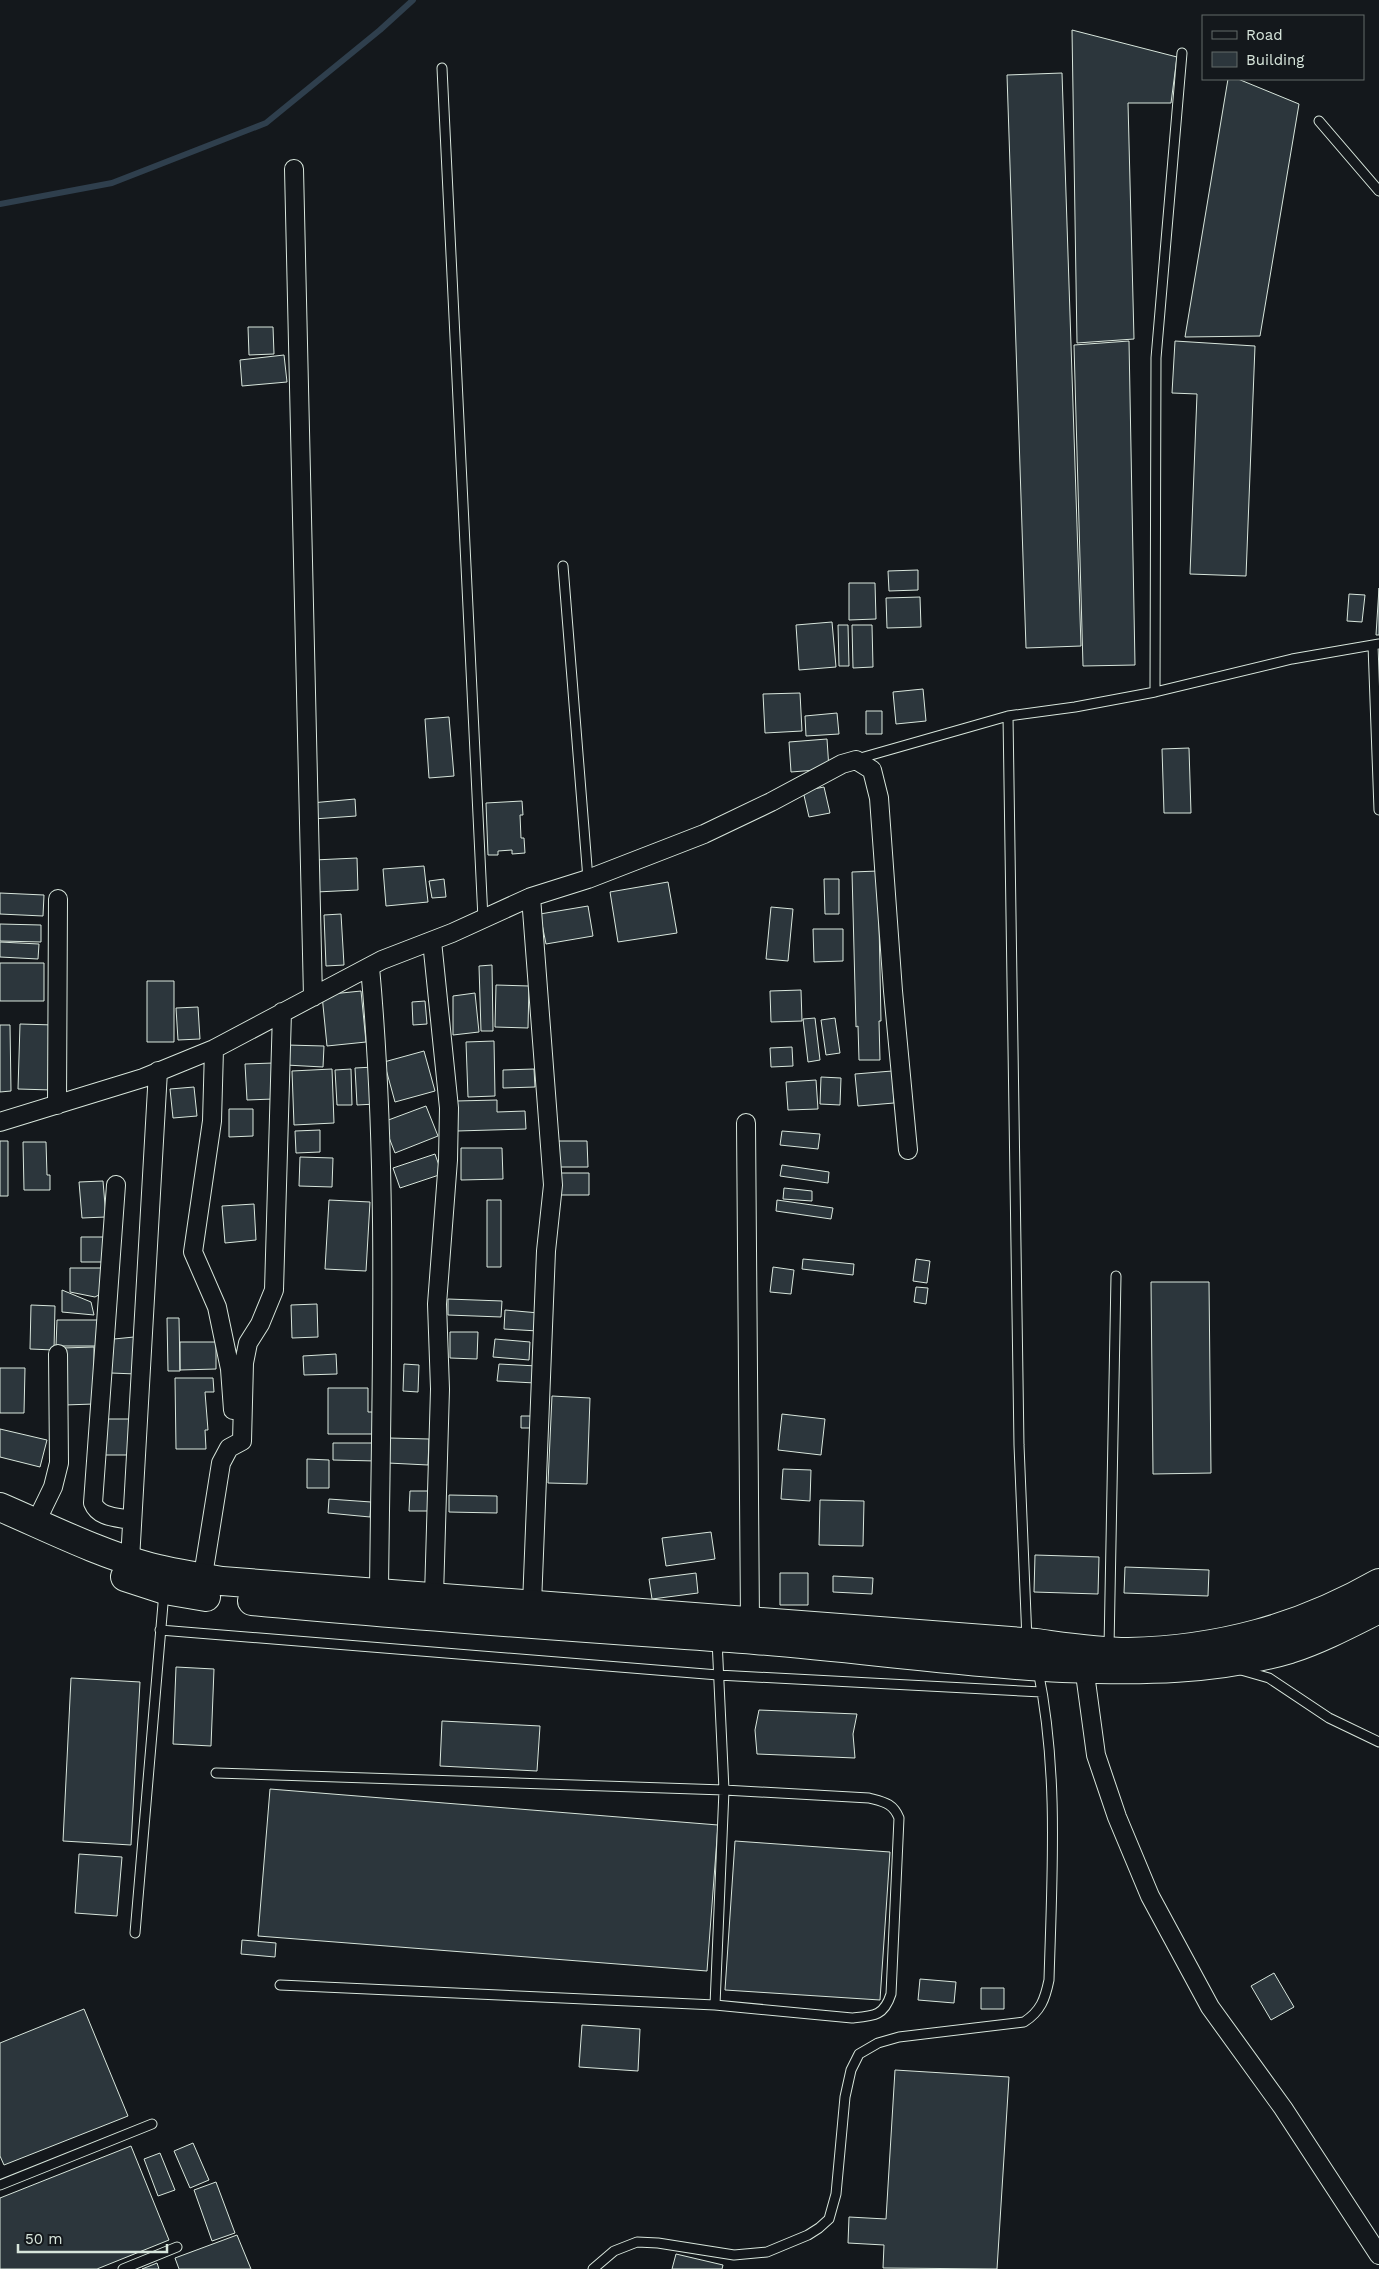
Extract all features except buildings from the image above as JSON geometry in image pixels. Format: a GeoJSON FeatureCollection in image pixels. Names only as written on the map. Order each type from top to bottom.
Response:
{"type":"FeatureCollection","features":[{"type":"Feature","properties":{"kind":"highway"},"geometry":{"type":"LineString","coordinates":[[0,1507],[130,1560],[176,1573],[202,1587],[379,1614],[533,1623],[1035,1667],[1198,1647],[1254,1636],[1313,1617],[1379,1583]]}},
{"type":"Feature","properties":{"kind":"highway"},"geometry":{"type":"LineString","coordinates":[[0,1528],[73,1558],[165,1590],[202,1587],[379,1592],[750,1621],[1035,1667]]}},
{"type":"Feature","properties":{"kind":"highway"},"geometry":{"type":"LineString","coordinates":[[1096,1660],[1169,1669],[1222,1664],[1292,1648],[1379,1609]]}},
{"type":"Feature","properties":{"kind":"street"},"geometry":{"type":"LineString","coordinates":[[294,169],[313,997]]}},
{"type":"Feature","properties":{"kind":"street"},"geometry":{"type":"LineString","coordinates":[[0,1122],[158,1071],[214,1049],[370,967],[530,897],[588,879],[704,834],[771,802],[842,764],[856,760],[872,770],[879,798],[893,991],[908,1150]]}},
{"type":"Feature","properties":{"kind":"street"},"geometry":{"type":"LineString","coordinates":[[530,897],[553,1196],[546,1250],[532,1604]]}},
{"type":"Feature","properties":{"kind":"street"},"geometry":{"type":"LineString","coordinates":[[57,1105],[58,899]]}},
{"type":"Feature","properties":{"kind":"street"},"geometry":{"type":"LineString","coordinates":[[432,941],[449,1108],[448,1160],[437,1304],[440,1389],[434,1596]]}},
{"type":"Feature","properties":{"kind":"street"},"geometry":{"type":"LineString","coordinates":[[370,967],[378,1050],[383,1179],[379,1592]]}},
{"type":"Feature","properties":{"kind":"street"},"geometry":{"type":"LineString","coordinates":[[229,1448],[242,1441],[244,1363],[248,1343],[260,1324],[274,1290],[282,1012]]}},
{"type":"Feature","properties":{"kind":"street"},"geometry":{"type":"LineString","coordinates":[[202,1587],[220,1463],[229,1448],[233,1403],[228,1356],[217,1307],[193,1252],[212,1121],[214,1049]]}},
{"type":"Feature","properties":{"kind":"street"},"geometry":{"type":"LineString","coordinates":[[130,1560],[158,1071]]}},
{"type":"Feature","properties":{"kind":"street"},"geometry":{"type":"LineString","coordinates":[[746,1122],[750,1621]]}},
{"type":"Feature","properties":{"kind":"street"},"geometry":{"type":"LineString","coordinates":[[116,1185],[93,1502],[95,1509],[101,1513],[131,1520]]}},
{"type":"Feature","properties":{"kind":"street"},"geometry":{"type":"LineString","coordinates":[[36,1522],[53,1487],[58,1463],[58,1354]]}},
{"type":"Feature","properties":{"kind":"street"},"geometry":{"type":"LineString","coordinates":[[1096,1660],[1096,1755],[1117,1817],[1150,1896],[1210,2008],[1282,2108],[1379,2255]]}},
{"type":"Feature","properties":{"kind":"lane"},"geometry":{"type":"LineString","coordinates":[[1155,692],[1156,358],[1182,54]]}},
{"type":"Feature","properties":{"kind":"lane"},"geometry":{"type":"LineString","coordinates":[[442,68],[483,919]]}},
{"type":"Feature","properties":{"kind":"lane"},"geometry":{"type":"LineString","coordinates":[[1319,121],[1379,191]]}},
{"type":"Feature","properties":{"kind":"lane"},"geometry":{"type":"LineString","coordinates":[[563,566],[588,879]]}},
{"type":"Feature","properties":{"kind":"lane"},"geometry":{"type":"LineString","coordinates":[[856,760],[1008,716],[1075,707],[1155,692],[1292,659],[1376,644],[1379,810]]}},
{"type":"Feature","properties":{"kind":"lane"},"geometry":{"type":"LineString","coordinates":[[593,2269],[614,2251],[637,2242],[658,2243],[734,2254],[767,2252],[820,2228],[829,2219],[836,2194],[845,2097],[851,2070],[859,2054],[878,2043],[899,2037],[1024,2022],[1036,2014],[1045,2000],[1049,1980],[1053,1794],[1035,1667],[1019,1445],[1008,716]]}},
{"type":"Feature","properties":{"kind":"lane"},"geometry":{"type":"LineString","coordinates":[[1096,1660],[1116,1276]]}},
{"type":"Feature","properties":{"kind":"lane"},"geometry":{"type":"LineString","coordinates":[[135,1933],[165,1590]]}},
{"type":"Feature","properties":{"kind":"lane"},"geometry":{"type":"LineString","coordinates":[[160,1630],[718,1675],[1035,1667]]}},
{"type":"Feature","properties":{"kind":"lane"},"geometry":{"type":"LineString","coordinates":[[715,2005],[724,1790],[717,1638]]}},
{"type":"Feature","properties":{"kind":"lane"},"geometry":{"type":"LineString","coordinates":[[1222,1664],[1269,1678],[1329,1718],[1379,1742]]}},
{"type":"Feature","properties":{"kind":"lane"},"geometry":{"type":"LineString","coordinates":[[216,1774],[724,1790],[869,1798],[889,1803],[896,1810],[899,1818],[891,1994],[887,2007],[874,2016],[852,2018],[715,2005],[280,1985]]}},
{"type":"Feature","properties":{"kind":"lane"},"geometry":{"type":"LineString","coordinates":[[0,2186],[152,2124]]}},
{"type":"Feature","properties":{"kind":"lane"},"geometry":{"type":"LineString","coordinates":[[123,2269],[177,2248]]}},
{"type":"Feature","properties":{"kind":"waterway"},"geometry":{"type":"LineString","coordinates":[[0,204],[112,183],[266,123],[380,30],[413,0]]}}]}
